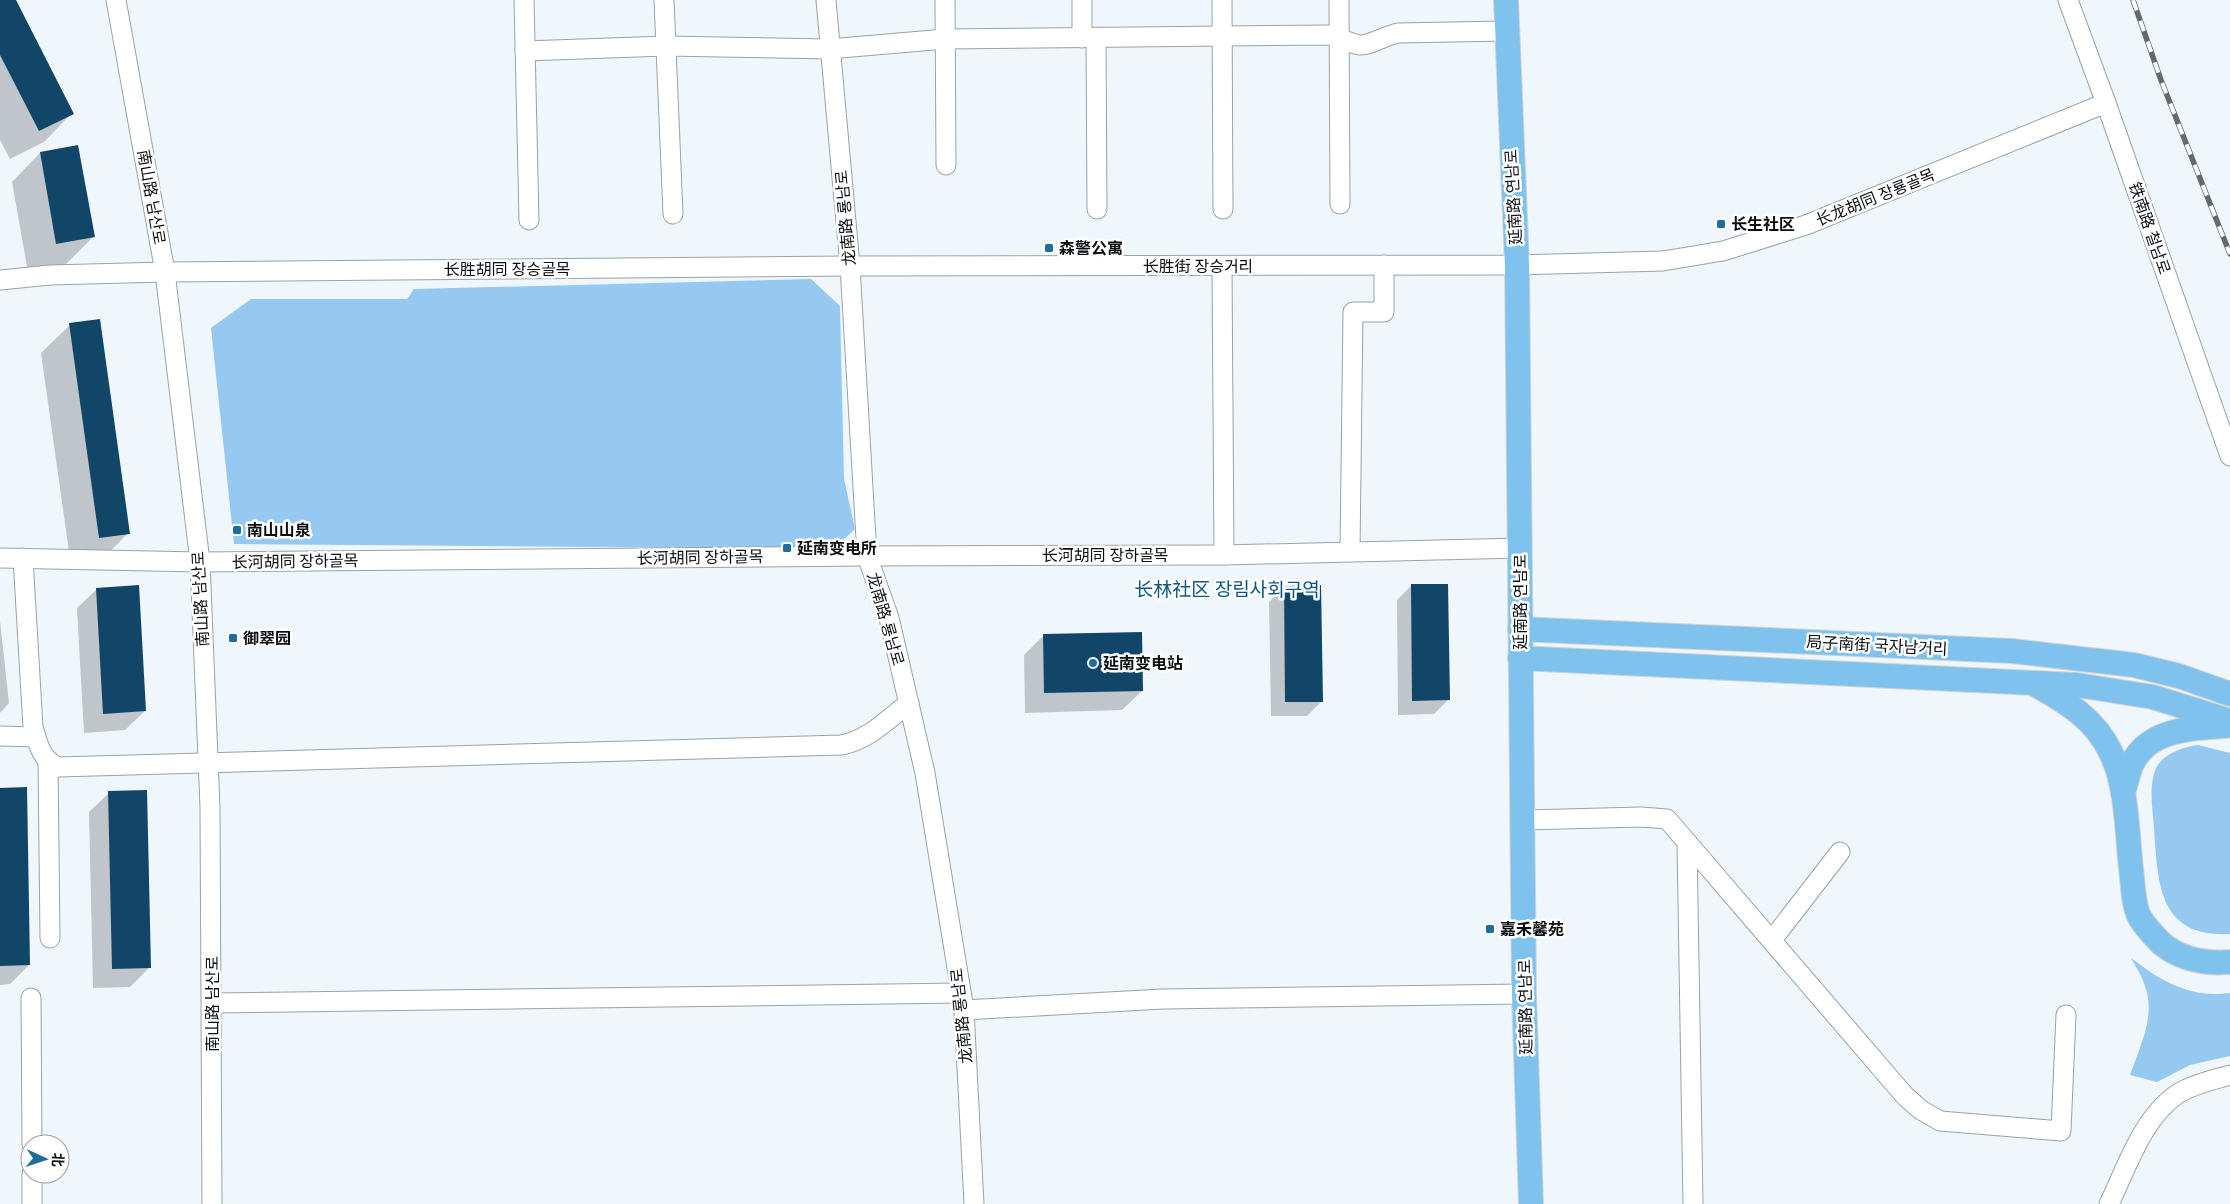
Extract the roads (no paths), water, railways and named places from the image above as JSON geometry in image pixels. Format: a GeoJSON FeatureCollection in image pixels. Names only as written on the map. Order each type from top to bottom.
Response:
{"type":"FeatureCollection","features":[{"type":"Feature","properties":{"kind":"main road","name":"延南路 연남로"},"geometry":{"type":"LineString","coordinates":[[1506,0],[1516,265],[1524,994],[1531,1204]]}},
{"type":"Feature","properties":{"kind":"main road","name":"局子南街 국자남거리"},"geometry":{"type":"LineString","coordinates":[[1520,629],[2022,652],[2134,666],[2179,676],[2230,694]]}},
{"type":"Feature","properties":{"kind":"main road","name":"局子南街 국자남거리"},"geometry":{"type":"LineString","coordinates":[[1520,658],[2077,685],[2153,697],[2230,721]]}},
{"type":"Feature","properties":{"kind":"main road"},"geometry":{"type":"LineString","coordinates":[[2034,684],[2082,714],[2100,733],[2112,754],[2122,795],[2134,892],[2139,916],[2153,936],[2168,949],[2188,959],[2207,963],[2230,962]]}},
{"type":"Feature","properties":{"kind":"main road"},"geometry":{"type":"LineString","coordinates":[[2122,795],[2133,762],[2157,738],[2176,730],[2230,726]]}},
{"type":"Feature","properties":{"kind":"street","name":"南山路 남산로"},"geometry":{"type":"LineString","coordinates":[[116,0],[165,272],[200,562],[209,764],[212,1204]]}},
{"type":"Feature","properties":{"kind":"street"},"geometry":{"type":"LineString","coordinates":[[524,0],[529,220]]}},
{"type":"Feature","properties":{"kind":"street"},"geometry":{"type":"LineString","coordinates":[[664,0],[673,214]]}},
{"type":"Feature","properties":{"kind":"street","name":"龙南路 룡남로"},"geometry":{"type":"LineString","coordinates":[[826,0],[850,266],[867,556],[889,618],[925,773],[962,1001],[974,1204]]}},
{"type":"Feature","properties":{"kind":"street"},"geometry":{"type":"LineString","coordinates":[[945,0],[946,165]]}},
{"type":"Feature","properties":{"kind":"street"},"geometry":{"type":"LineString","coordinates":[[1082,0],[1089,37],[1097,209]]}},
{"type":"Feature","properties":{"kind":"street"},"geometry":{"type":"LineString","coordinates":[[1222,0],[1223,209]]}},
{"type":"Feature","properties":{"kind":"street"},"geometry":{"type":"LineString","coordinates":[[1338,0],[1340,204]]}},
{"type":"Feature","properties":{"kind":"street","name":"铁南路 철남로"},"geometry":{"type":"LineString","coordinates":[[2068,0],[2230,456]]}},
{"type":"Feature","properties":{"kind":"street"},"geometry":{"type":"LineString","coordinates":[[525,51],[666,46],[829,49],[945,39],[1222,36],[1339,37],[1359,45],[1367,45],[1385,35],[1398,33],[1506,31]]}},
{"type":"Feature","properties":{"kind":"street","name":"长龙胡同 장룡골목"},"geometry":{"type":"LineString","coordinates":[[1516,265],[1663,261],[1723,251],[1806,225],[2106,103]]}},
{"type":"Feature","properties":{"kind":"street"},"geometry":{"type":"LineString","coordinates":[[1350,551],[1353,312],[1384,312],[1384,265]]}},
{"type":"Feature","properties":{"kind":"street","name":"长胜街 장승거리"},"geometry":{"type":"LineString","coordinates":[[850,266],[1516,265]]}},
{"type":"Feature","properties":{"kind":"street","name":"长胜胡同 장승골목"},"geometry":{"type":"LineString","coordinates":[[0,280],[50,275],[165,272],[850,266]]}},
{"type":"Feature","properties":{"kind":"street"},"geometry":{"type":"LineString","coordinates":[[1222,266],[1224,555]]}},
{"type":"Feature","properties":{"kind":"street","name":"长河胡同 장하골목"},"geometry":{"type":"LineString","coordinates":[[0,558],[200,562],[1224,555],[1520,548]]}},
{"type":"Feature","properties":{"kind":"street"},"geometry":{"type":"LineString","coordinates":[[22,558],[33,727],[39,749],[48,763],[50,938]]}},
{"type":"Feature","properties":{"kind":"street"},"geometry":{"type":"LineString","coordinates":[[48,763],[58,767],[209,764],[841,745],[854,743],[863,738],[908,703]]}},
{"type":"Feature","properties":{"kind":"street"},"geometry":{"type":"LineString","coordinates":[[0,736],[36,737]]}},
{"type":"Feature","properties":{"kind":"street"},"geometry":{"type":"LineString","coordinates":[[1522,820],[1658,818],[1667,820],[1905,1096],[1920,1110],[1940,1121],[2061,1131],[2066,1015]]}},
{"type":"Feature","properties":{"kind":"street"},"geometry":{"type":"LineString","coordinates":[[1687,842],[1693,1204]]}},
{"type":"Feature","properties":{"kind":"street"},"geometry":{"type":"LineString","coordinates":[[1772,940],[1840,852]]}},
{"type":"Feature","properties":{"kind":"street"},"geometry":{"type":"LineString","coordinates":[[212,1003],[1163,1000],[1524,994]]}},
{"type":"Feature","properties":{"kind":"street"},"geometry":{"type":"LineString","coordinates":[[31,998],[32,1134]]}},
{"type":"Feature","properties":{"kind":"street"},"geometry":{"type":"LineString","coordinates":[[2109,1204],[2146,1130],[2163,1106],[2191,1087],[2230,1075]]}},
{"type":"Feature","properties":{"kind":"street"},"geometry":{"type":"LineString","coordinates":[[32,1184],[32,1204]]}},
{"type":"Feature","properties":{"kind":"railway"},"geometry":{"type":"LineString","coordinates":[[2133,0],[2161,80],[2230,254]]}},
{"type":"Feature","properties":{"kind":"place","name":"长生社区"},"geometry":{"type":"Point","coordinates":[1721,224]}},
{"type":"Feature","properties":{"kind":"place","name":"森警公寓"},"geometry":{"type":"Point","coordinates":[1049,248]}},
{"type":"Feature","properties":{"kind":"place","name":"南山山泉"},"geometry":{"type":"Point","coordinates":[237,530]}},
{"type":"Feature","properties":{"kind":"place","name":"延南变电所"},"geometry":{"type":"Point","coordinates":[787,548]}},
{"type":"Feature","properties":{"kind":"place","name":"御翠园"},"geometry":{"type":"Point","coordinates":[233,638]}},
{"type":"Feature","properties":{"kind":"place","name":"延南变电站"},"geometry":{"type":"Point","coordinates":[1093,663]}},
{"type":"Feature","properties":{"kind":"place","name":"嘉禾馨苑"},"geometry":{"type":"Point","coordinates":[1490,929]}},
{"type":"Feature","properties":{"kind":"district","name":"长林社区 장림사회구역"},"geometry":{"type":"Point","coordinates":[1227,589]}}]}
